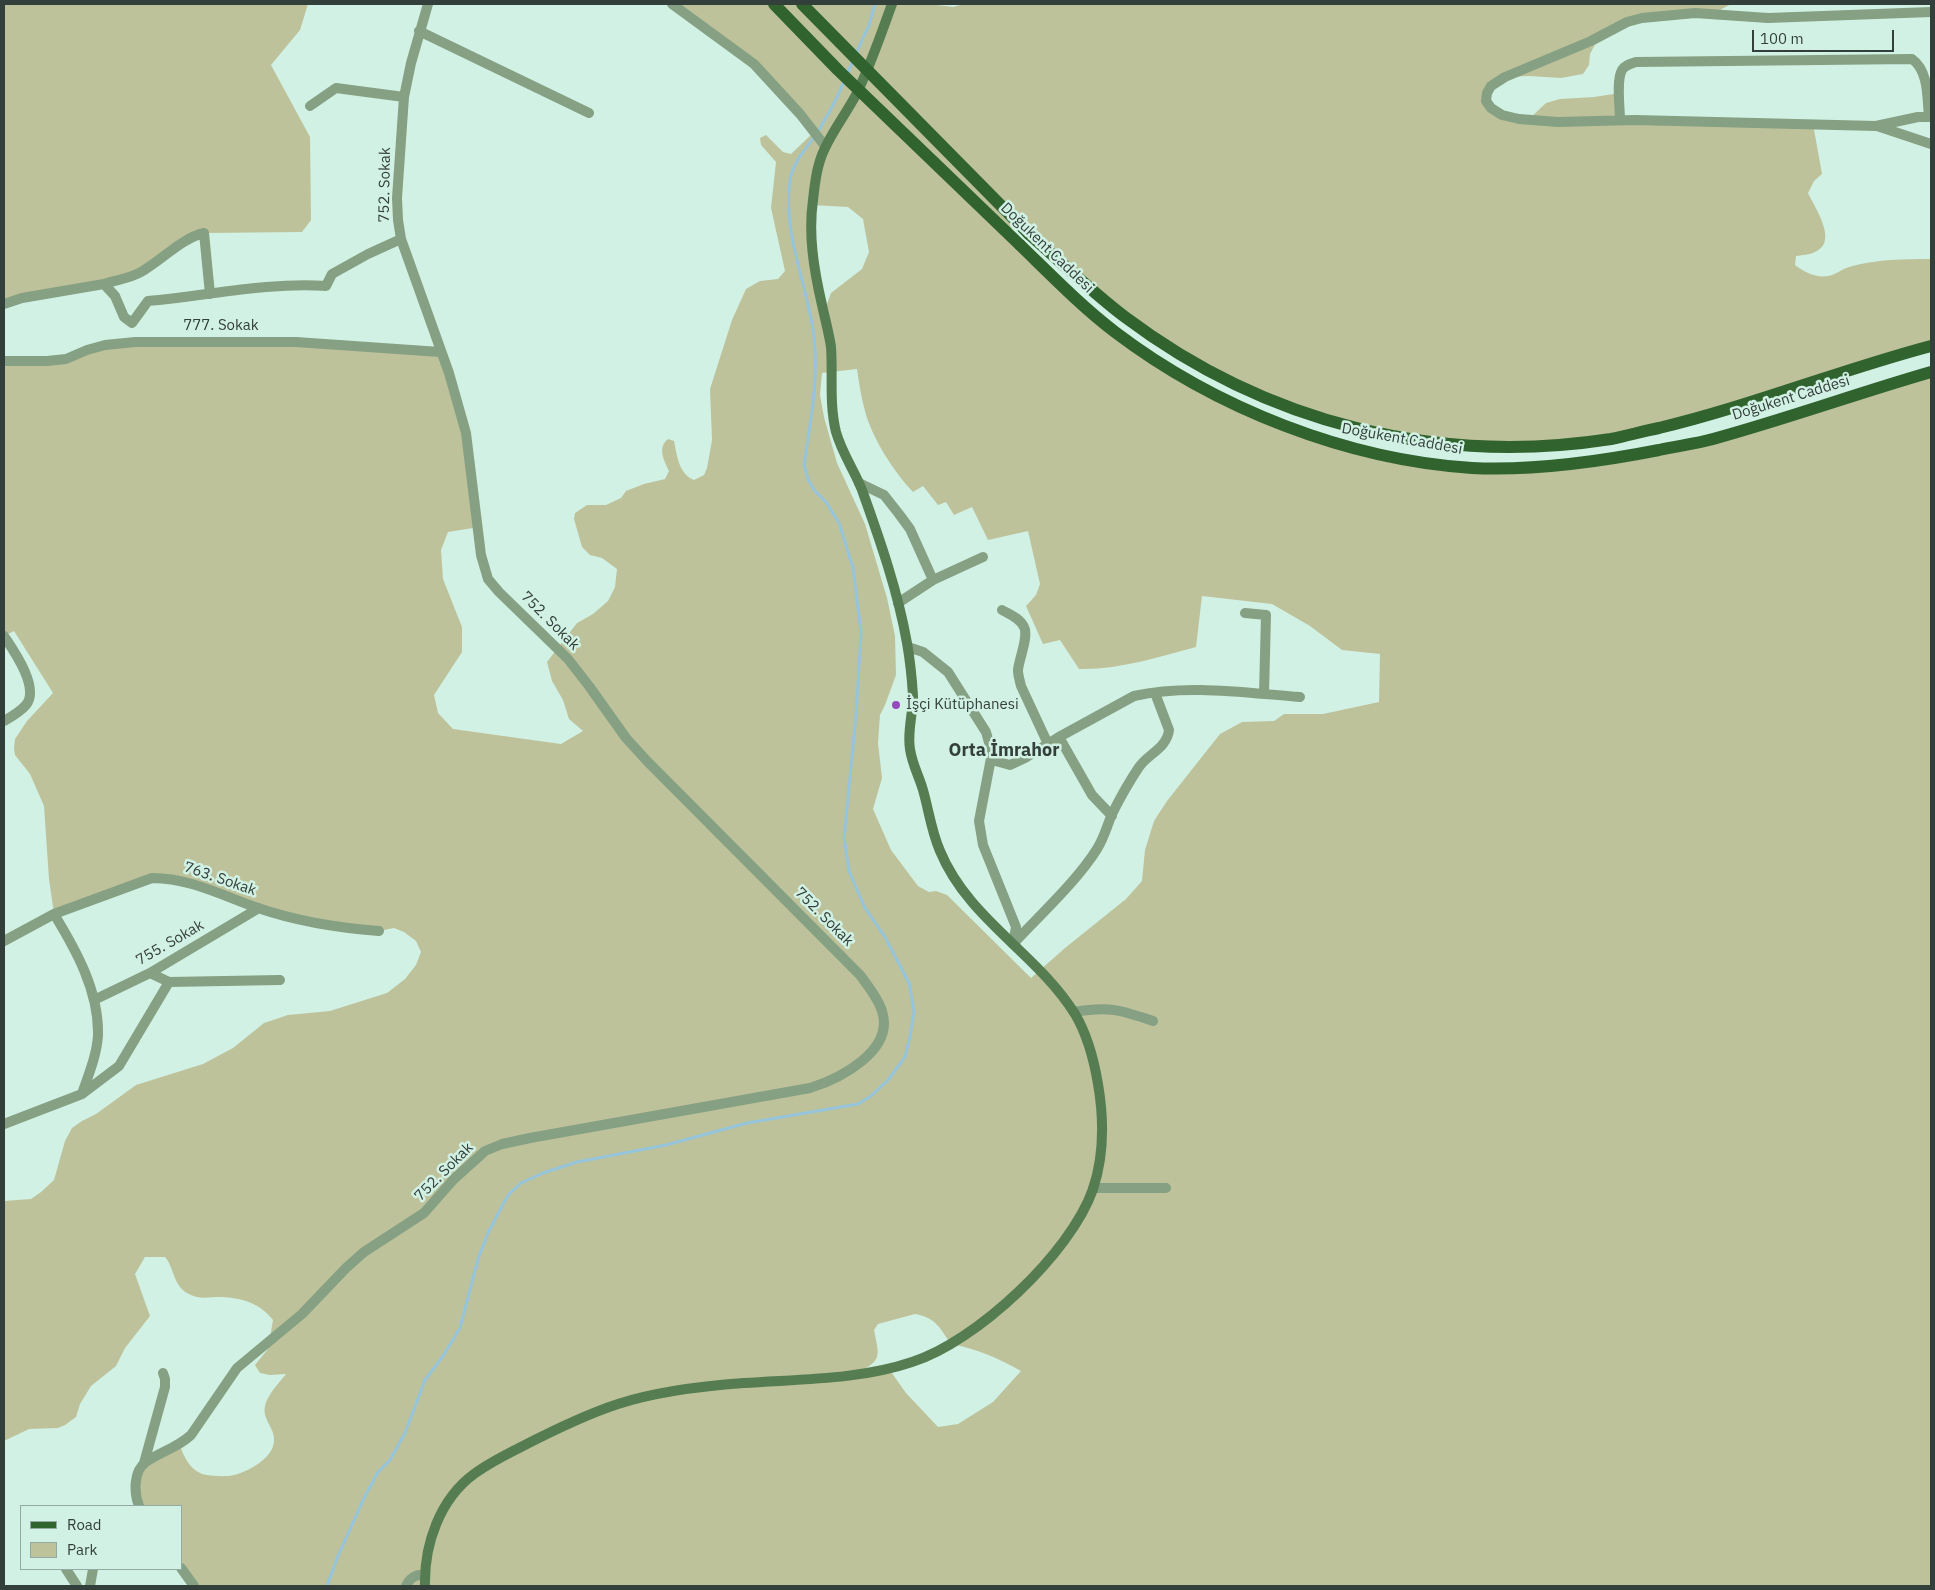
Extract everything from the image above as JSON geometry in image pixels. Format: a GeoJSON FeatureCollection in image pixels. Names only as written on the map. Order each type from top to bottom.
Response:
{"type":"FeatureCollection","features":[{"type":"Feature","properties":{"kind":"main road","name":"Doğukent Caddesi"},"geometry":{"type":"LineString","coordinates":[[774,4],[838,70],[1074,297],[1116,332],[1216,396],[1271,421],[1333,443],[1408,459],[1472,468],[1534,468],[1619,458],[1712,439],[1931,372]]}},
{"type":"Feature","properties":{"kind":"main road","name":"Doğukent Caddesi"},"geometry":{"type":"LineString","coordinates":[[802,4],[1030,234],[1086,285],[1126,318],[1225,380],[1276,404],[1339,425],[1411,440],[1473,446],[1541,446],[1612,438],[1702,417],[1931,346]]}},
{"type":"Feature","properties":{"kind":"street","name":"752. Sokak"},"geometry":{"type":"LineString","coordinates":[[144,1463],[180,1445],[191,1435],[243,1362],[302,1314],[364,1252],[424,1213],[453,1180],[485,1151],[502,1144],[530,1138],[810,1088],[842,1075],[857,1065],[873,1050],[882,1032],[883,1012],[875,996],[860,975],[647,761],[626,738],[568,659],[488,579],[481,555],[466,433],[449,373],[401,239],[398,220],[404,97],[419,31],[428,4]]}},
{"type":"Feature","properties":{"kind":"street"},"geometry":{"type":"LineString","coordinates":[[672,4],[754,64],[800,114],[825,146]]}},
{"type":"Feature","properties":{"kind":"street"},"geometry":{"type":"LineString","coordinates":[[425,1586],[427,1555],[435,1527],[448,1501],[461,1485],[477,1472],[497,1460],[582,1417],[623,1402],[656,1395],[742,1383],[864,1373],[889,1369],[939,1352],[1004,1306],[1033,1277],[1054,1254],[1075,1223],[1093,1188],[1101,1154],[1102,1109],[1093,1057],[1085,1032],[1074,1012],[1056,989],[967,898],[941,855],[929,821],[925,798],[909,747],[913,699],[908,646],[898,603],[859,483],[836,433],[831,387],[831,346],[816,277],[811,242],[813,193],[818,164],[825,146],[852,103],[865,76],[892,4]]}},
{"type":"Feature","properties":{"kind":"street"},"geometry":{"type":"LineString","coordinates":[[1620,120],[1619,80],[1621,72],[1626,65],[1636,62],[1912,60],[1919,64],[1924,73],[1930,117],[1918,117],[1876,126],[1620,120],[1558,122],[1520,119],[1502,114],[1491,108],[1486,101],[1487,93],[1491,86],[1505,77],[1591,41],[1627,22],[1642,18],[1695,13],[1768,18],[1931,12]]}},
{"type":"Feature","properties":{"kind":"street"},"geometry":{"type":"LineString","coordinates":[[419,31],[589,112]]}},
{"type":"Feature","properties":{"kind":"street"},"geometry":{"type":"LineString","coordinates":[[310,106],[336,88],[404,97]]}},
{"type":"Feature","properties":{"kind":"street"},"geometry":{"type":"LineString","coordinates":[[1876,126],[1931,144]]}},
{"type":"Feature","properties":{"kind":"street"},"geometry":{"type":"LineString","coordinates":[[4,304],[22,298],[104,284],[139,273],[193,236],[204,233],[210,294]]}},
{"type":"Feature","properties":{"kind":"street"},"geometry":{"type":"LineString","coordinates":[[132,323],[148,301],[258,287],[326,286],[332,274],[368,254],[401,239]]}},
{"type":"Feature","properties":{"kind":"street"},"geometry":{"type":"LineString","coordinates":[[104,284],[115,296],[124,317],[132,323],[135,342]]}},
{"type":"Feature","properties":{"kind":"street","name":"777. Sokak"},"geometry":{"type":"LineString","coordinates":[[4,361],[66,359],[87,350],[135,342],[296,342],[440,352]]}},
{"type":"Feature","properties":{"kind":"street"},"geometry":{"type":"LineString","coordinates":[[859,483],[884,495],[899,514],[910,529],[933,580]]}},
{"type":"Feature","properties":{"kind":"street"},"geometry":{"type":"LineString","coordinates":[[898,603],[933,580],[983,557]]}},
{"type":"Feature","properties":{"kind":"street"},"geometry":{"type":"LineString","coordinates":[[1002,610],[1017,619],[1024,626],[1026,632],[1018,669],[1019,677],[1023,691],[1048,744]]}},
{"type":"Feature","properties":{"kind":"street"},"geometry":{"type":"LineString","coordinates":[[1245,613],[1266,615],[1264,694]]}},
{"type":"Feature","properties":{"kind":"street"},"geometry":{"type":"LineString","coordinates":[[4,636],[28,678],[31,694],[26,705],[4,721]]}},
{"type":"Feature","properties":{"kind":"street"},"geometry":{"type":"LineString","coordinates":[[908,646],[922,652],[948,672],[986,732],[991,746],[992,760],[979,822],[983,845],[1016,927],[1013,944]]}},
{"type":"Feature","properties":{"kind":"street"},"geometry":{"type":"LineString","coordinates":[[992,760],[1010,765],[1134,696],[1179,689],[1300,697]]}},
{"type":"Feature","properties":{"kind":"street"},"geometry":{"type":"LineString","coordinates":[[1013,944],[1086,864],[1106,832],[1112,816],[1140,766],[1165,743],[1169,730],[1155,693]]}},
{"type":"Feature","properties":{"kind":"street"},"geometry":{"type":"LineString","coordinates":[[1059,737],[1092,795],[1112,816]]}},
{"type":"Feature","properties":{"kind":"street","name":"763. Sokak"},"geometry":{"type":"LineString","coordinates":[[4,941],[54,914],[152,878],[168,878],[187,882],[259,908],[304,920],[353,929],[378,931]]}},
{"type":"Feature","properties":{"kind":"street","name":"755. Sokak"},"geometry":{"type":"LineString","coordinates":[[94,1000],[150,973],[259,908]]}},
{"type":"Feature","properties":{"kind":"street"},"geometry":{"type":"LineString","coordinates":[[54,914],[75,948],[94,1000],[98,1036],[82,1094]]}},
{"type":"Feature","properties":{"kind":"street"},"geometry":{"type":"LineString","coordinates":[[150,973],[169,982],[280,980]]}},
{"type":"Feature","properties":{"kind":"street"},"geometry":{"type":"LineString","coordinates":[[4,1124],[82,1094],[119,1066],[169,982]]}},
{"type":"Feature","properties":{"kind":"street"},"geometry":{"type":"LineString","coordinates":[[1074,1012],[1097,1008],[1112,1009],[1153,1022]]}},
{"type":"Feature","properties":{"kind":"street"},"geometry":{"type":"LineString","coordinates":[[1093,1188],[1166,1188]]}},
{"type":"Feature","properties":{"kind":"street"},"geometry":{"type":"LineString","coordinates":[[139,1505],[134,1492],[165,1387],[163,1373]]}},
{"type":"Feature","properties":{"kind":"street"},"geometry":{"type":"LineString","coordinates":[[182,1569],[194,1586]]}},
{"type":"Feature","properties":{"kind":"street"},"geometry":{"type":"LineString","coordinates":[[67,1570],[77,1586]]}},
{"type":"Feature","properties":{"kind":"street"},"geometry":{"type":"LineString","coordinates":[[90,1586],[93,1570]]}},
{"type":"Feature","properties":{"kind":"street"},"geometry":{"type":"LineString","coordinates":[[406,1586],[417,1575],[425,1575]]}},
{"type":"Feature","properties":{"kind":"green space"},"geometry":{"type":"Polygon","coordinates":[[[4,4],[308,4],[300,30],[271,65],[310,137],[311,220],[302,232],[204,233],[139,273],[4,304],[4,4]]]}},
{"type":"Feature","properties":{"kind":"green space"},"geometry":{"type":"Polygon","coordinates":[[[672,4],[930,4],[953,7],[964,4],[1731,4],[1720,10],[1706,13],[1642,18],[1599,37],[1590,54],[1589,65],[1583,74],[1561,78],[1505,77],[1491,86],[1491,108],[1528,120],[1546,103],[1560,99],[1620,93],[1620,120],[1813,124],[1822,174],[1814,181],[1808,193],[1823,224],[1825,241],[1822,247],[1815,252],[1796,256],[1795,265],[1810,274],[1828,276],[1849,267],[1870,262],[1900,259],[1931,259],[1931,346],[1702,417],[1541,446],[1411,440],[1276,404],[1173,349],[1018,223],[1007,233],[1116,332],[1271,421],[1408,459],[1543,467],[1712,439],[1931,372],[1931,1586],[194,1586],[182,1569],[182,1505],[139,1505],[139,1472],[180,1445],[189,1464],[202,1474],[231,1476],[254,1467],[266,1457],[273,1446],[274,1439],[265,1415],[265,1406],[271,1393],[286,1374],[270,1375],[260,1373],[255,1365],[268,1349],[273,1320],[268,1314],[243,1300],[199,1297],[187,1293],[182,1290],[176,1281],[165,1257],[145,1257],[135,1274],[150,1316],[125,1348],[116,1366],[91,1386],[80,1404],[76,1417],[58,1428],[29,1429],[4,1441],[4,1201],[31,1199],[41,1192],[54,1180],[65,1141],[72,1128],[96,1114],[136,1085],[203,1064],[233,1048],[264,1023],[288,1015],[330,1011],[387,993],[405,979],[416,965],[421,952],[416,941],[404,932],[394,928],[379,931],[304,920],[168,878],[54,914],[49,879],[44,806],[30,774],[15,755],[14,749],[15,739],[27,721],[53,693],[14,631],[4,636],[4,361],[47,361],[87,350],[211,341],[439,354],[466,433],[479,527],[448,532],[441,550],[443,579],[462,627],[462,652],[434,695],[438,713],[453,729],[561,744],[583,731],[569,719],[563,700],[552,681],[547,662],[577,623],[593,614],[608,601],[615,587],[617,569],[602,558],[590,555],[582,547],[574,519],[575,513],[587,505],[606,505],[621,498],[626,491],[665,479],[669,471],[662,450],[668,439],[674,441],[682,469],[689,477],[694,480],[704,475],[712,440],[710,389],[732,320],[746,289],[760,281],[778,279],[785,271],[771,208],[776,162],[761,145],[760,138],[766,135],[783,152],[791,154],[814,132],[769,79],[672,4]],[[812,205],[824,312],[831,293],[862,269],[869,252],[863,219],[848,207],[812,205]],[[857,369],[822,373],[820,395],[837,463],[865,524],[887,598],[895,636],[896,675],[880,715],[878,743],[882,778],[873,809],[891,850],[918,886],[929,892],[936,891],[947,895],[1031,978],[1126,899],[1142,881],[1145,850],[1154,821],[1167,801],[1220,734],[1242,722],[1274,721],[1284,714],[1323,714],[1379,702],[1380,654],[1342,650],[1310,626],[1272,604],[1202,596],[1196,647],[1124,665],[1079,669],[1060,640],[1043,644],[1026,606],[1036,595],[1040,584],[1028,531],[988,540],[972,507],[954,515],[946,502],[938,505],[923,486],[913,492],[898,475],[878,443],[868,421],[857,369]],[[915,1314],[878,1324],[874,1330],[878,1352],[875,1361],[857,1373],[889,1369],[906,1393],[938,1427],[958,1424],[993,1402],[1021,1371],[987,1354],[951,1344],[936,1324],[928,1318],[915,1314]]]}},
{"type":"Feature","properties":{"kind":"waterway"},"geometry":{"type":"LineString","coordinates":[[856,54],[869,25],[875,4]]}},
{"type":"Feature","properties":{"kind":"waterway"},"geometry":{"type":"LineString","coordinates":[[847,75],[853,60]]}},
{"type":"Feature","properties":{"kind":"waterway"},"geometry":{"type":"LineString","coordinates":[[327,1586],[364,1498],[378,1472],[390,1460],[405,1433],[425,1380],[443,1356],[460,1328],[478,1259],[488,1233],[509,1194],[521,1183],[543,1173],[577,1162],[666,1145],[747,1123],[858,1104],[871,1096],[888,1080],[905,1057],[914,1011],[909,983],[885,937],[865,908],[849,871],[844,838],[856,715],[861,632],[853,568],[839,523],[826,502],[814,490],[804,465],[813,401],[815,353],[807,298],[792,240],[788,200],[790,180],[802,153],[816,134],[844,81]]}},
{"type":"Feature","properties":{"kind":"place","name":"İşçi Kütüphanesi"},"geometry":{"type":"Point","coordinates":[896,705]}},
{"type":"Feature","properties":{"kind":"district","name":"Orta İmrahor"},"geometry":{"type":"Point","coordinates":[1004,751]}}]}
